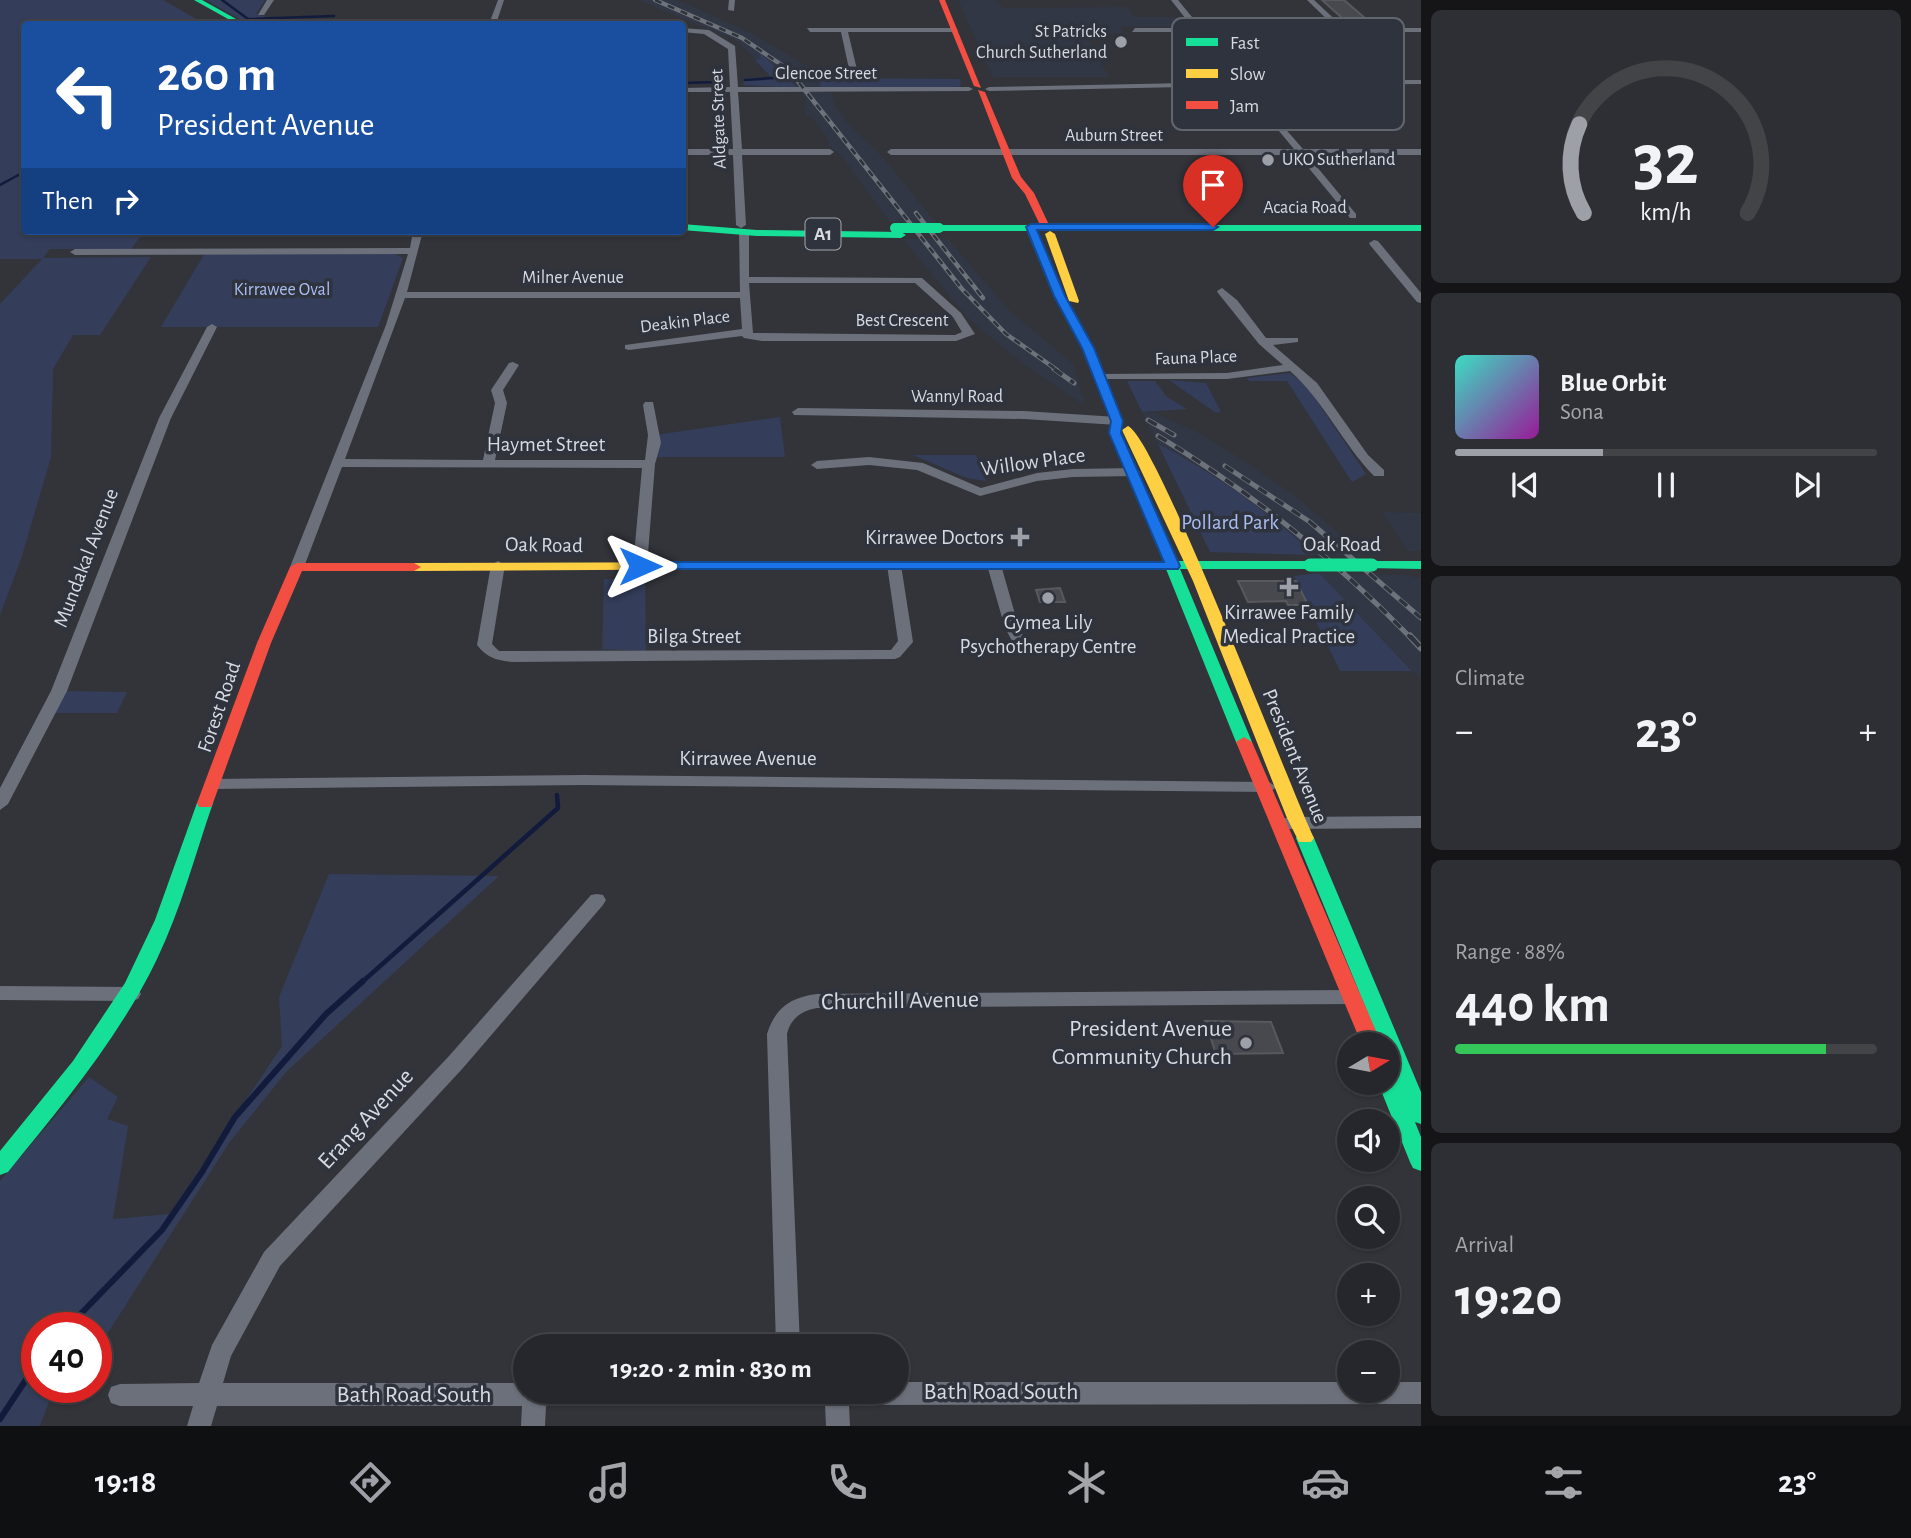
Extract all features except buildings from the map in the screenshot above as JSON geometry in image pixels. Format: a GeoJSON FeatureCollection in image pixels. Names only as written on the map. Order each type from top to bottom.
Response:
{"type":"FeatureCollection","features":[{"type":"Feature","properties":{"kind":"main road"},"geometry":{"type":"LineString","coordinates":[[183,0],[221,21]]}},
{"type":"Feature","properties":{"kind":"main road"},"geometry":{"type":"LineString","coordinates":[[197,0],[236,21]]}},
{"type":"Feature","properties":{"kind":"main road","name":"President Avenue"},"geometry":{"type":"LineString","coordinates":[[942,0],[1017,178],[1030,193],[1040,231],[1066,274],[1082,333],[1117,421],[1131,433],[1194,567],[1240,675],[1282,790],[1299,823],[1421,1116]]}},
{"type":"Feature","properties":{"kind":"main road","name":"A1"},"geometry":{"type":"LineString","coordinates":[[686,220],[743,229]]}},
{"type":"Feature","properties":{"kind":"main road","name":"A1"},"geometry":{"type":"LineString","coordinates":[[686,227],[743,229]]}},
{"type":"Feature","properties":{"kind":"main road","name":"Acacia Road"},"geometry":{"type":"LineString","coordinates":[[743,229],[1040,231],[1421,228]]}},
{"type":"Feature","properties":{"kind":"main road","name":"Acacia Road"},"geometry":{"type":"LineString","coordinates":[[1040,231],[1421,234]]}},
{"type":"Feature","properties":{"kind":"main road","name":"President Avenue"},"geometry":{"type":"LineString","coordinates":[[1117,421],[1115,433],[1173,566],[1260,786],[1367,1032]]}},
{"type":"Feature","properties":{"kind":"main road","name":"Oak Road"},"geometry":{"type":"LineString","coordinates":[[297,567],[1421,565]]}},
{"type":"Feature","properties":{"kind":"main road","name":"Forest Road"},"geometry":{"type":"LineString","coordinates":[[0,1166],[86,1060],[131,994],[149,955],[264,643],[297,567]]}},
{"type":"Feature","properties":{"kind":"main road"},"geometry":{"type":"LineString","coordinates":[[1394,1096],[1421,1162]]}},
{"type":"Feature","properties":{"kind":"street"},"geometry":{"type":"LineString","coordinates":[[261,13],[271,0]]}},
{"type":"Feature","properties":{"kind":"street"},"geometry":{"type":"LineString","coordinates":[[493,21],[501,0]]}},
{"type":"Feature","properties":{"kind":"street"},"geometry":{"type":"LineString","coordinates":[[732,0],[732,10]]}},
{"type":"Feature","properties":{"kind":"street"},"geometry":{"type":"LineString","coordinates":[[1174,0],[1189,18]]}},
{"type":"Feature","properties":{"kind":"street"},"geometry":{"type":"LineString","coordinates":[[1310,0],[1329,18]]}},
{"type":"Feature","properties":{"kind":"street","name":"Aldgate Street"},"geometry":{"type":"LineString","coordinates":[[686,30],[708,33],[732,48],[736,152],[749,334]]}},
{"type":"Feature","properties":{"kind":"street"},"geometry":{"type":"LineString","coordinates":[[810,30],[954,30]]}},
{"type":"Feature","properties":{"kind":"street"},"geometry":{"type":"LineString","coordinates":[[844,30],[855,78]]}},
{"type":"Feature","properties":{"kind":"street"},"geometry":{"type":"LineString","coordinates":[[1135,30],[1172,30]]}},
{"type":"Feature","properties":{"kind":"street"},"geometry":{"type":"LineString","coordinates":[[686,80],[734,80]]}},
{"type":"Feature","properties":{"kind":"street","name":"Glencoe Street"},"geometry":{"type":"LineString","coordinates":[[686,90],[1172,85]]}},
{"type":"Feature","properties":{"kind":"street"},"geometry":{"type":"LineString","coordinates":[[1282,130],[1353,216]]}},
{"type":"Feature","properties":{"kind":"street"},"geometry":{"type":"LineString","coordinates":[[686,152],[830,152]]}},
{"type":"Feature","properties":{"kind":"street","name":"Auburn Street"},"geometry":{"type":"LineString","coordinates":[[891,152],[1421,152]]}},
{"type":"Feature","properties":{"kind":"street","name":"Forest Road"},"geometry":{"type":"LineString","coordinates":[[297,567],[340,463],[400,295],[417,235]]}},
{"type":"Feature","properties":{"kind":"street"},"geometry":{"type":"LineString","coordinates":[[1374,243],[1421,300]]}},
{"type":"Feature","properties":{"kind":"street"},"geometry":{"type":"LineString","coordinates":[[75,253],[414,251]]}},
{"type":"Feature","properties":{"kind":"street","name":"Best Crescent"},"geometry":{"type":"LineString","coordinates":[[744,280],[918,281],[957,316],[969,332],[965,337],[956,338],[749,334]]}},
{"type":"Feature","properties":{"kind":"street","name":"Fauna Place"},"geometry":{"type":"LineString","coordinates":[[1222,291],[1263,342],[1313,385],[1364,458],[1379,473]]}},
{"type":"Feature","properties":{"kind":"street","name":"Milner Avenue"},"geometry":{"type":"LineString","coordinates":[[400,295],[746,295]]}},
{"type":"Feature","properties":{"kind":"street","name":"Mundakal Avenue"},"geometry":{"type":"LineString","coordinates":[[0,804],[59,691],[165,418],[212,327]]}},
{"type":"Feature","properties":{"kind":"street","name":"Deakin Place"},"geometry":{"type":"LineString","coordinates":[[629,347],[749,334]]}},
{"type":"Feature","properties":{"kind":"street","name":"Fauna Place"},"geometry":{"type":"LineString","coordinates":[[1263,342],[1294,340]]}},
{"type":"Feature","properties":{"kind":"street"},"geometry":{"type":"LineString","coordinates":[[488,464],[501,402],[497,390],[513,365]]}},
{"type":"Feature","properties":{"kind":"street","name":"Fauna Place"},"geometry":{"type":"LineString","coordinates":[[1100,377],[1227,376],[1292,367]]}},
{"type":"Feature","properties":{"kind":"street"},"geometry":{"type":"LineString","coordinates":[[640,566],[649,464],[654,457],[655,435],[649,405]]}},
{"type":"Feature","properties":{"kind":"street","name":"Wannyl Road"},"geometry":{"type":"LineString","coordinates":[[798,412],[1024,415],[1117,421]]}},
{"type":"Feature","properties":{"kind":"street","name":"Willow Place"},"geometry":{"type":"LineString","coordinates":[[817,466],[895,462],[919,466],[980,492],[1037,477],[1073,473],[1134,472]]}},
{"type":"Feature","properties":{"kind":"street","name":"Haymet Street"},"geometry":{"type":"LineString","coordinates":[[340,463],[649,464]]}},
{"type":"Feature","properties":{"kind":"street","name":"Bilga Street"},"geometry":{"type":"LineString","coordinates":[[498,565],[484,645],[491,653],[512,657],[895,654],[906,642],[894,565]]}},
{"type":"Feature","properties":{"kind":"street"},"geometry":{"type":"LineString","coordinates":[[994,565],[1012,628],[1025,652]]}},
{"type":"Feature","properties":{"kind":"street","name":"Kirrawee Avenue"},"geometry":{"type":"LineString","coordinates":[[213,784],[583,780],[1260,786],[1282,790]]}},
{"type":"Feature","properties":{"kind":"street"},"geometry":{"type":"LineString","coordinates":[[1276,823],[1421,822]]}},
{"type":"Feature","properties":{"kind":"street","name":"Erang Avenue"},"geometry":{"type":"LineString","coordinates":[[199,1426],[220,1353],[272,1259],[456,1062],[597,900]]}},
{"type":"Feature","properties":{"kind":"street"},"geometry":{"type":"LineString","coordinates":[[0,993],[131,994]]}},
{"type":"Feature","properties":{"kind":"street","name":"Churchill Avenue"},"geometry":{"type":"LineString","coordinates":[[788,1334],[778,1034],[779,1023],[792,1008],[801,1003],[817,1001],[1352,997]]}},
{"type":"Feature","properties":{"kind":"street","name":"Bath Road South"},"geometry":{"type":"LineString","coordinates":[[909,1393],[1421,1393]]}},
{"type":"Feature","properties":{"kind":"street","name":"Bath Road South"},"geometry":{"type":"LineString","coordinates":[[120,1395],[513,1395]]}},
{"type":"Feature","properties":{"kind":"street"},"geometry":{"type":"LineString","coordinates":[[533,1426],[534,1404]]}},
{"type":"Feature","properties":{"kind":"street"},"geometry":{"type":"LineString","coordinates":[[837,1404],[838,1426]]}},
{"type":"Feature","properties":{"kind":"shaded area"},"geometry":{"type":"Polygon","coordinates":[[[638,0],[678,0],[751,33],[807,66],[819,78],[824,93],[832,93],[835,106],[849,124],[882,156],[936,223],[890,222],[841,155],[829,146],[829,140],[812,117],[806,115],[805,98],[801,93],[805,92],[801,88],[783,88],[738,41],[638,0]]]}},
{"type":"Feature","properties":{"kind":"shaded area"},"geometry":{"type":"Polygon","coordinates":[[[958,0],[998,0],[1002,8],[1127,7],[1134,17],[1177,18],[1172,18],[1172,26],[1120,27],[1123,33],[1085,33],[1109,77],[993,77],[958,0]]]}},
{"type":"Feature","properties":{"kind":"shaded area"},"geometry":{"type":"Polygon","coordinates":[[[903,239],[948,239],[1009,310],[1073,364],[1085,406],[1021,362],[969,319],[903,239]]]}},
{"type":"Feature","properties":{"kind":"shaded area"},"geometry":{"type":"Polygon","coordinates":[[[1142,412],[1155,413],[1197,432],[1244,461],[1294,495],[1365,556],[1314,555],[1259,505],[1197,465],[1158,444],[1142,412]]]}},
{"type":"Feature","properties":{"kind":"shaded area"},"geometry":{"type":"Polygon","coordinates":[[[1383,512],[1421,513],[1421,551],[1408,551],[1383,512]]]}},
{"type":"Feature","properties":{"kind":"shaded area"},"geometry":{"type":"Polygon","coordinates":[[[1319,573],[1408,575],[1421,579],[1421,679],[1319,573]]]}},
{"type":"Feature","properties":{"kind":"green space"},"geometry":{"type":"Polygon","coordinates":[[[0,0],[163,0],[200,21],[21,21],[21,235],[142,235],[131,249],[50,249],[43,258],[151,257],[100,335],[73,335],[53,369],[51,457],[21,559],[0,615],[0,304],[42,259],[0,259],[0,0]]]}},
{"type":"Feature","properties":{"kind":"green space"},"geometry":{"type":"Polygon","coordinates":[[[206,0],[265,0],[256,14],[270,21],[244,21],[206,0]]]}},
{"type":"Feature","properties":{"kind":"green space"},"geometry":{"type":"Polygon","coordinates":[[[759,52],[798,88],[743,85],[746,78],[772,78],[755,60],[761,59],[759,52]]]}},
{"type":"Feature","properties":{"kind":"green space"},"geometry":{"type":"Polygon","coordinates":[[[819,78],[960,79],[961,84],[959,87],[821,88],[819,78]]]}},
{"type":"Feature","properties":{"kind":"green space","name":"Kirrawee Oval"},"geometry":{"type":"Polygon","coordinates":[[[205,253],[395,254],[403,258],[378,327],[161,327],[205,253]]]}},
{"type":"Feature","properties":{"kind":"green space"},"geometry":{"type":"Polygon","coordinates":[[[1290,373],[1307,386],[1366,474],[1352,482],[1287,381],[1249,381],[1247,378],[1290,373]]]}},
{"type":"Feature","properties":{"kind":"green space"},"geometry":{"type":"Polygon","coordinates":[[[1169,380],[1206,383],[1221,412],[1216,413],[1169,380]]]}},
{"type":"Feature","properties":{"kind":"green space"},"geometry":{"type":"Polygon","coordinates":[[[1127,381],[1155,381],[1167,397],[1187,409],[1142,412],[1127,381]]]}},
{"type":"Feature","properties":{"kind":"green space"},"geometry":{"type":"Polygon","coordinates":[[[780,417],[785,457],[654,457],[655,435],[780,417]]]}},
{"type":"Feature","properties":{"kind":"green space","name":"Pollard Park"},"geometry":{"type":"Polygon","coordinates":[[[1158,444],[1240,494],[1278,522],[1314,555],[1210,552],[1158,444]]]}},
{"type":"Feature","properties":{"kind":"green space"},"geometry":{"type":"Polygon","coordinates":[[[913,455],[976,455],[986,481],[967,478],[913,455]]]}},
{"type":"Feature","properties":{"kind":"green space"},"geometry":{"type":"Polygon","coordinates":[[[1319,573],[1412,671],[1340,671],[1294,576],[1319,573]]]}},
{"type":"Feature","properties":{"kind":"green space"},"geometry":{"type":"Polygon","coordinates":[[[604,579],[645,579],[646,651],[602,649],[604,579]]]}},
{"type":"Feature","properties":{"kind":"green space"},"geometry":{"type":"Polygon","coordinates":[[[59,691],[127,692],[117,713],[48,713],[59,691]]]}},
{"type":"Feature","properties":{"kind":"green space"},"geometry":{"type":"Polygon","coordinates":[[[329,874],[499,876],[287,1071],[229,1143],[112,1326],[112,1312],[21,1312],[21,1403],[48,1403],[40,1426],[0,1426],[0,1181],[89,1077],[118,1097],[107,1119],[128,1126],[113,1219],[170,1214],[282,1046],[279,997],[329,874]]]}},
{"type":"Feature","properties":{"kind":"waterway"},"geometry":{"type":"LineString","coordinates":[[222,0],[248,19],[334,16]]}},
{"type":"Feature","properties":{"kind":"waterway"},"geometry":{"type":"LineString","coordinates":[[745,80],[773,78]]}},
{"type":"Feature","properties":{"kind":"waterway"},"geometry":{"type":"LineString","coordinates":[[686,83],[719,82]]}},
{"type":"Feature","properties":{"kind":"waterway"},"geometry":{"type":"LineString","coordinates":[[0,185],[21,174]]}},
{"type":"Feature","properties":{"kind":"waterway"},"geometry":{"type":"LineString","coordinates":[[361,983],[558,808],[557,795]]}},
{"type":"Feature","properties":{"kind":"waterway"},"geometry":{"type":"LineString","coordinates":[[83,1312],[162,1230],[202,1172],[235,1117],[326,1014],[363,981]]}},
{"type":"Feature","properties":{"kind":"waterway"},"geometry":{"type":"LineString","coordinates":[[0,1419],[21,1387]]}},
{"type":"Feature","properties":{"kind":"railway"},"geometry":{"type":"LineString","coordinates":[[655,0],[742,38],[789,70],[962,289],[1006,334],[1057,370]]}},
{"type":"Feature","properties":{"kind":"railway"},"geometry":{"type":"LineString","coordinates":[[916,213],[983,298]]}},
{"type":"Feature","properties":{"kind":"railway"},"geometry":{"type":"LineString","coordinates":[[1054,369],[1074,383]]}},
{"type":"Feature","properties":{"kind":"railway"},"geometry":{"type":"LineString","coordinates":[[1148,420],[1174,435]]}},
{"type":"Feature","properties":{"kind":"railway"},"geometry":{"type":"LineString","coordinates":[[1158,436],[1260,504],[1322,554],[1411,638]]}},
{"type":"Feature","properties":{"kind":"railway"},"geometry":{"type":"LineString","coordinates":[[1225,466],[1310,522],[1421,618]]}},
{"type":"Feature","properties":{"kind":"railway"},"geometry":{"type":"LineString","coordinates":[[1410,636],[1421,648]]}},
{"type":"Feature","properties":{"kind":"traffic: fast"},"geometry":{"type":"LineString","coordinates":[[197,0],[236,21]]}},
{"type":"Feature","properties":{"kind":"traffic: fast"},"geometry":{"type":"LineString","coordinates":[[686,227],[757,233],[901,235]]}},
{"type":"Feature","properties":{"kind":"traffic: fast"},"geometry":{"type":"LineString","coordinates":[[895,228],[939,228]]}},
{"type":"Feature","properties":{"kind":"traffic: fast"},"geometry":{"type":"LineString","coordinates":[[939,228],[1421,228]]}},
{"type":"Feature","properties":{"kind":"traffic: fast"},"geometry":{"type":"LineString","coordinates":[[1033,234],[1059,296],[1088,348],[1117,421],[1115,433],[1220,679],[1244,742]]}},
{"type":"Feature","properties":{"kind":"traffic: fast"},"geometry":{"type":"LineString","coordinates":[[771,566],[1310,565]]}},
{"type":"Feature","properties":{"kind":"traffic: fast"},"geometry":{"type":"LineString","coordinates":[[1310,565],[1372,565]]}},
{"type":"Feature","properties":{"kind":"traffic: fast"},"geometry":{"type":"LineString","coordinates":[[1372,565],[1421,565]]}},
{"type":"Feature","properties":{"kind":"traffic: fast"},"geometry":{"type":"LineString","coordinates":[[0,1166],[80,1066],[117,1014],[133,986],[164,920],[205,803]]}},
{"type":"Feature","properties":{"kind":"traffic: fast"},"geometry":{"type":"LineString","coordinates":[[1305,838],[1421,1116]]}},
{"type":"Feature","properties":{"kind":"traffic: fast"},"geometry":{"type":"LineString","coordinates":[[1394,1096],[1421,1162]]}},
{"type":"Feature","properties":{"kind":"traffic: slow"},"geometry":{"type":"LineString","coordinates":[[1050,234],[1074,301]]}},
{"type":"Feature","properties":{"kind":"traffic: slow"},"geometry":{"type":"LineString","coordinates":[[1128,430],[1200,581],[1305,838]]}},
{"type":"Feature","properties":{"kind":"traffic: slow"},"geometry":{"type":"LineString","coordinates":[[414,567],[771,566]]}},
{"type":"Feature","properties":{"kind":"traffic: jam"},"geometry":{"type":"LineString","coordinates":[[942,0],[978,86]]}},
{"type":"Feature","properties":{"kind":"traffic: jam"},"geometry":{"type":"LineString","coordinates":[[981,92],[1017,178],[1029,193],[1045,227]]}},
{"type":"Feature","properties":{"kind":"traffic: jam"},"geometry":{"type":"LineString","coordinates":[[205,803],[264,643],[297,567],[414,567]]}},
{"type":"Feature","properties":{"kind":"traffic: jam"},"geometry":{"type":"LineString","coordinates":[[1244,742],[1367,1032]]}},
{"type":"Feature","properties":{"kind":"place","name":"St Patricks Church Sutherland"},"geometry":{"type":"Point","coordinates":[1121,42]}},
{"type":"Feature","properties":{"kind":"place","name":"UKO Sutherland"},"geometry":{"type":"Point","coordinates":[1268,160]}},
{"type":"Feature","properties":{"kind":"place","name":"Kirrawee Doctors"},"geometry":{"type":"Point","coordinates":[1020,537]}},
{"type":"Feature","properties":{"kind":"place","name":"Kirrawee Family Medical Practice"},"geometry":{"type":"Point","coordinates":[1289,587]}},
{"type":"Feature","properties":{"kind":"place","name":"Gymea Lily Psychotherapy Centre"},"geometry":{"type":"Point","coordinates":[1048,598]}},
{"type":"Feature","properties":{"kind":"place","name":"President Avenue Community Church"},"geometry":{"type":"Point","coordinates":[1246,1043]}},
{"type":"Feature","properties":{"kind":"route"},"geometry":{"type":"LineString","coordinates":[[640,566],[1173,566],[1115,433],[1117,421],[1082,333],[1059,296],[1031,227],[1213,227]]}}]}
